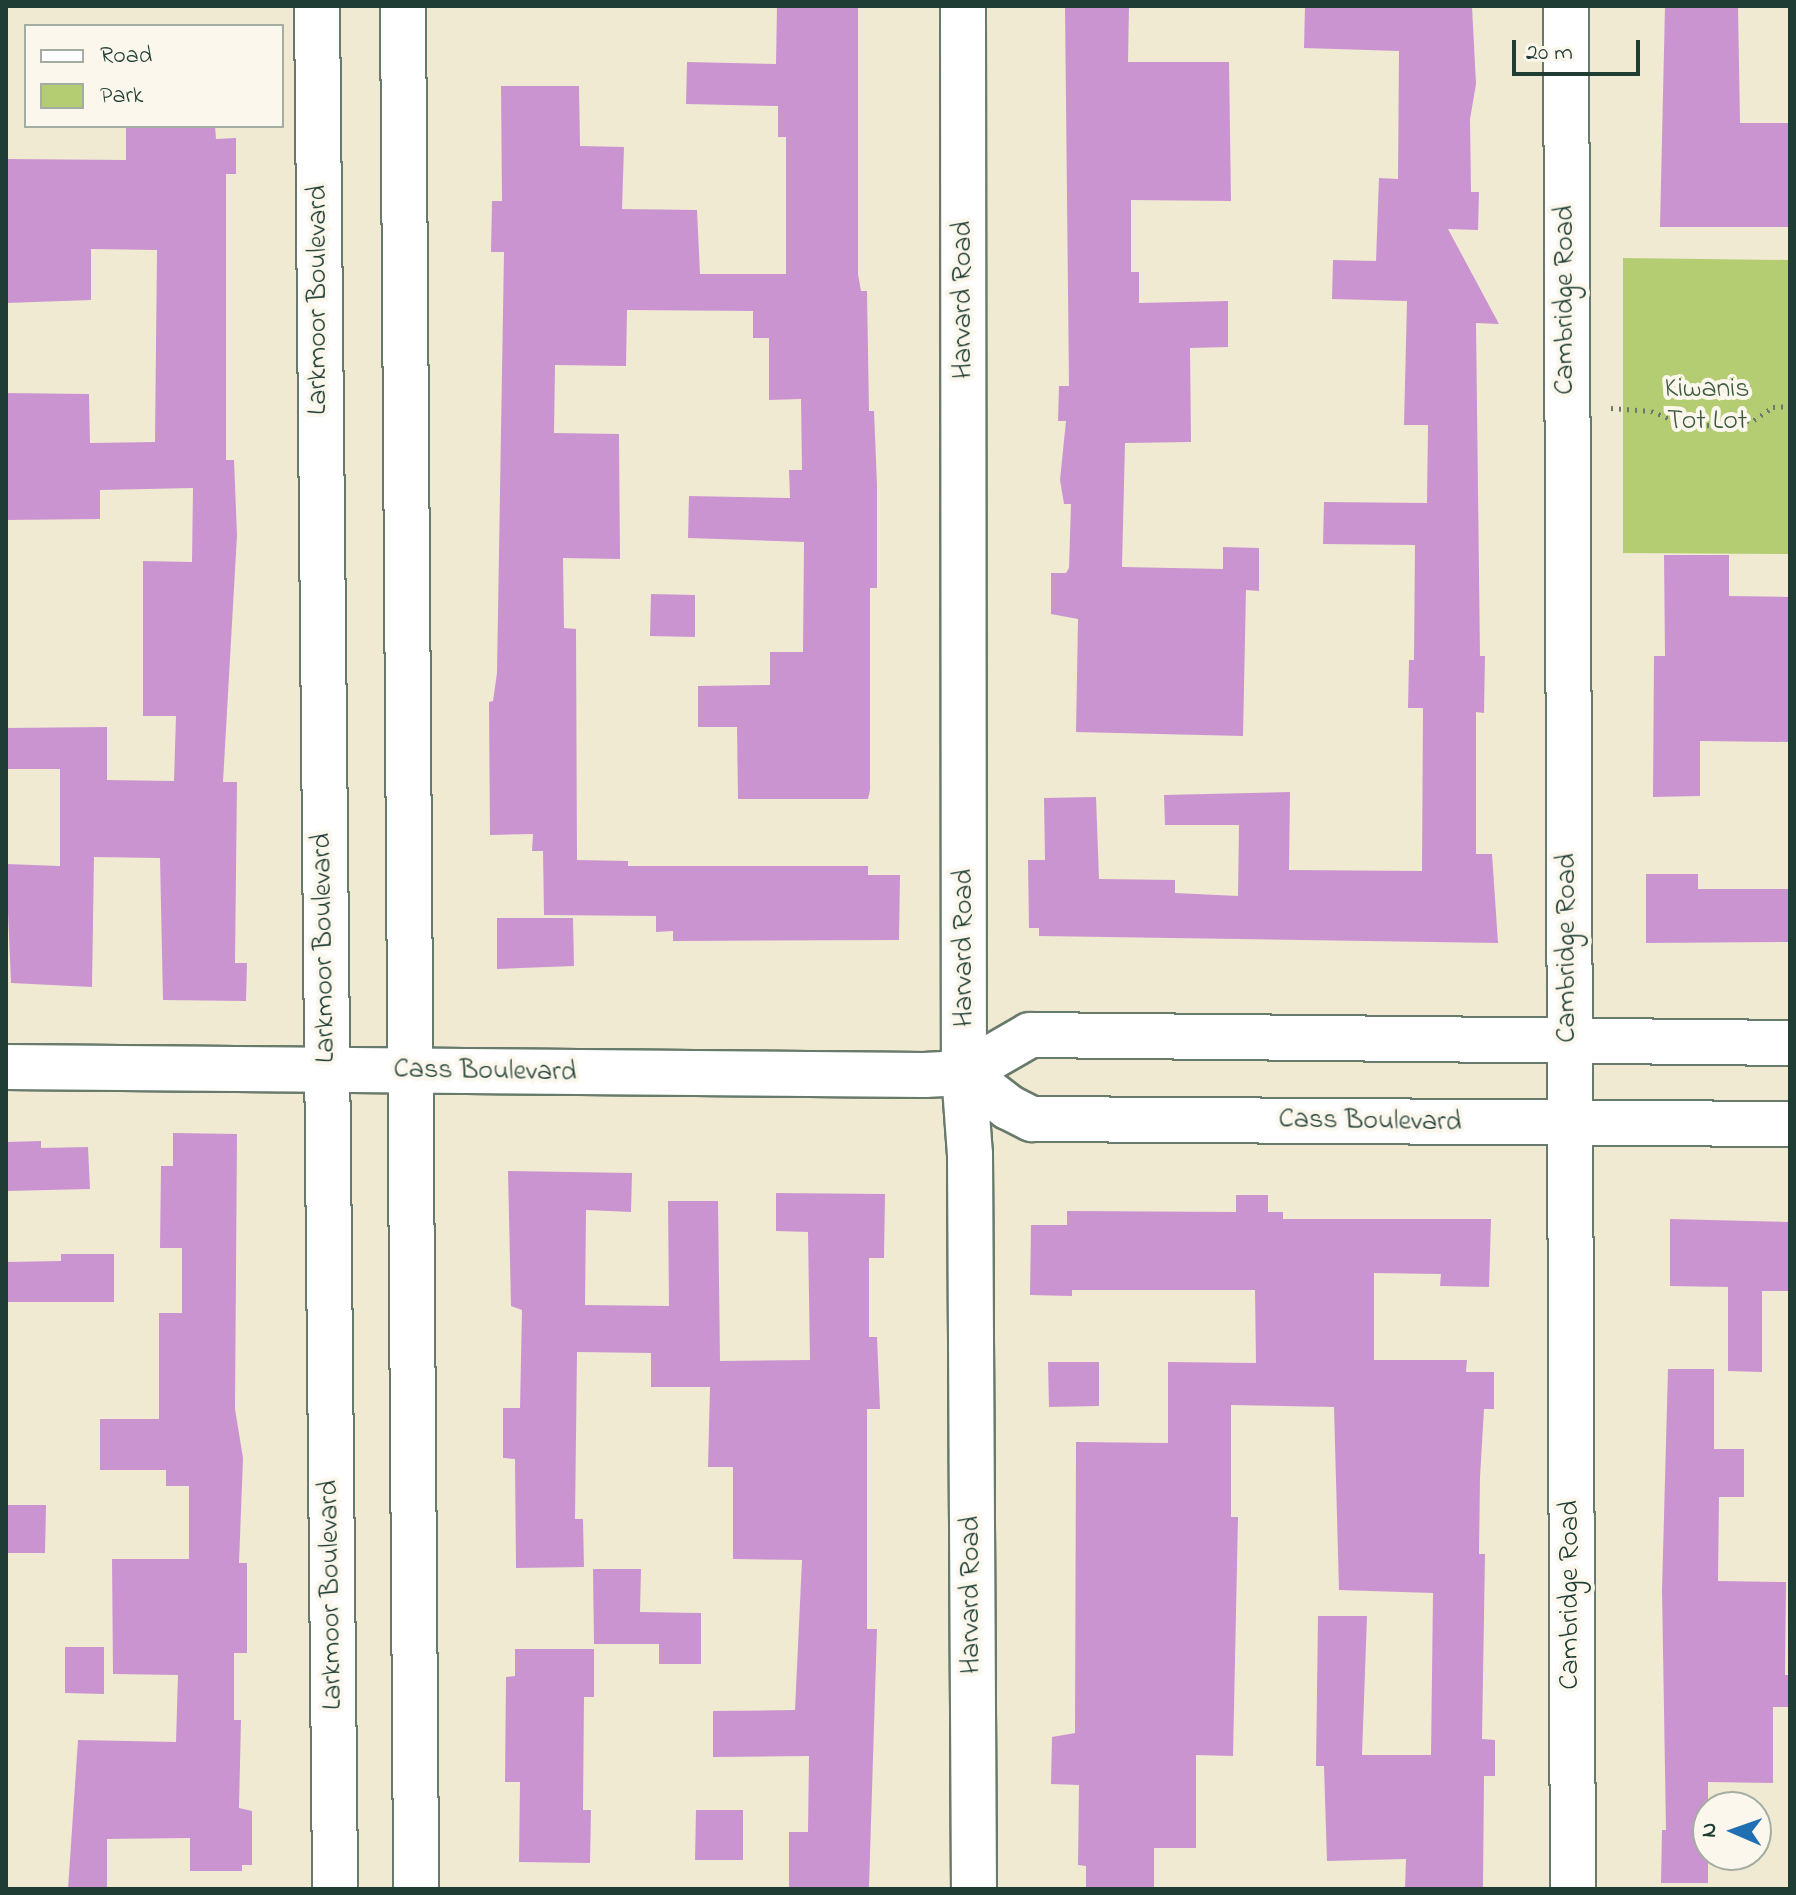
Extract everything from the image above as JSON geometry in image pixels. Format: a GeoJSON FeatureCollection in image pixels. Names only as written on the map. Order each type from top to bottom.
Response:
{"type":"FeatureCollection","features":[{"type":"Feature","properties":{"kind":"street","name":"Larkmoor Boulevard"},"geometry":{"type":"LineString","coordinates":[[317,6],[335,1889]]}},
{"type":"Feature","properties":{"kind":"street"},"geometry":{"type":"LineString","coordinates":[[403,6],[416,1889]]}},
{"type":"Feature","properties":{"kind":"street","name":"Harvard Road"},"geometry":{"type":"LineString","coordinates":[[963,6],[964,1073],[970,1154],[974,1889]]}},
{"type":"Feature","properties":{"kind":"street","name":"Cambridge Road"},"geometry":{"type":"LineString","coordinates":[[1566,6],[1573,1889]]}},
{"type":"Feature","properties":{"kind":"street"},"geometry":{"type":"LineString","coordinates":[[964,1073],[1030,1035],[1790,1043]]}},
{"type":"Feature","properties":{"kind":"street","name":"Cass Boulevard"},"geometry":{"type":"LineString","coordinates":[[6,1067],[964,1073],[1032,1119],[1790,1124]]}},
{"type":"Feature","properties":{"kind":"path"},"geometry":{"type":"LineString","coordinates":[[1606,408],[1651,411],[1691,427],[1754,420],[1773,407],[1790,406]]}},
{"type":"Feature","properties":{"kind":"green space","name":"Kiwanis Tot Lot"},"geometry":{"type":"Polygon","coordinates":[[[1623,258],[1790,260],[1790,554],[1623,553],[1623,258]]]}},
{"type":"Feature","properties":{"kind":"building"},"geometry":{"type":"Polygon","coordinates":[[[777,6],[858,6],[858,274],[861,291],[867,291],[869,411],[874,411],[877,485],[877,588],[870,588],[868,799],[738,799],[737,727],[698,727],[698,686],[770,685],[770,652],[803,652],[804,542],[688,538],[689,496],[790,498],[789,470],[802,470],[801,399],[769,400],[769,338],[753,338],[753,311],[627,310],[626,366],[555,365],[554,433],[619,434],[620,559],[563,558],[564,628],[576,629],[577,860],[628,861],[628,866],[868,866],[868,875],[900,875],[899,940],[673,941],[673,931],[656,932],[656,916],[544,915],[543,851],[532,851],[533,834],[490,835],[489,702],[493,701],[497,673],[504,252],[491,252],[492,201],[502,201],[501,86],[579,86],[580,146],[624,147],[622,209],[697,210],[700,274],[786,274],[786,137],[778,137],[778,106],[686,104],[687,62],[776,64],[777,6]]]}},
{"type":"Feature","properties":{"kind":"building"},"geometry":{"type":"Polygon","coordinates":[[[1129,6],[1128,62],[1229,62],[1231,201],[1131,200],[1131,272],[1139,272],[1139,303],[1228,301],[1228,347],[1190,348],[1191,442],[1125,443],[1122,567],[1223,569],[1223,547],[1259,548],[1259,591],[1246,590],[1243,736],[1076,732],[1078,619],[1051,614],[1051,573],[1066,573],[1069,568],[1071,504],[1064,504],[1060,480],[1066,421],[1058,421],[1059,386],[1069,386],[1065,7],[1129,6]]]}},
{"type":"Feature","properties":{"kind":"building"},"geometry":{"type":"Polygon","coordinates":[[[1472,6],[1476,84],[1470,119],[1471,192],[1479,192],[1478,230],[1448,229],[1499,324],[1476,323],[1480,656],[1485,656],[1484,713],[1476,712],[1476,854],[1492,854],[1498,943],[1039,936],[1039,928],[1029,928],[1028,860],[1045,860],[1044,798],[1096,797],[1099,879],[1175,880],[1175,893],[1238,896],[1239,825],[1165,825],[1164,795],[1290,792],[1289,870],[1422,871],[1423,708],[1408,708],[1409,660],[1414,660],[1415,545],[1323,544],[1324,502],[1427,503],[1428,425],[1404,425],[1407,301],[1332,299],[1333,260],[1376,261],[1379,178],[1398,179],[1399,51],[1304,48],[1305,7],[1472,6]]]}},
{"type":"Feature","properties":{"kind":"building"},"geometry":{"type":"Polygon","coordinates":[[[1665,6],[1738,6],[1740,123],[1790,123],[1790,227],[1660,227],[1665,6]]]}},
{"type":"Feature","properties":{"kind":"building"},"geometry":{"type":"Polygon","coordinates":[[[126,128],[215,128],[216,139],[236,138],[236,174],[226,174],[226,460],[234,460],[237,535],[223,782],[237,782],[235,963],[247,963],[246,1001],[163,1000],[160,858],[94,857],[92,987],[11,983],[6,864],[60,866],[60,769],[6,769],[6,728],[107,727],[107,780],[174,781],[176,716],[143,716],[143,561],[192,562],[193,488],[100,490],[100,519],[6,520],[6,393],[89,394],[90,443],[155,442],[157,250],[91,249],[91,300],[6,303],[6,159],[126,160],[126,128]]]}},
{"type":"Feature","properties":{"kind":"building"},"geometry":{"type":"Polygon","coordinates":[[[1664,555],[1729,555],[1729,596],[1790,597],[1790,742],[1700,741],[1700,796],[1653,797],[1654,656],[1665,656],[1664,555]]]}},
{"type":"Feature","properties":{"kind":"building"},"geometry":{"type":"Polygon","coordinates":[[[651,594],[695,595],[695,637],[650,636],[651,594]]]}},
{"type":"Feature","properties":{"kind":"building"},"geometry":{"type":"Polygon","coordinates":[[[1646,874],[1698,874],[1698,889],[1790,889],[1790,942],[1646,943],[1646,874]]]}},
{"type":"Feature","properties":{"kind":"building"},"geometry":{"type":"Polygon","coordinates":[[[497,918],[573,918],[574,966],[497,969],[497,918]]]}},
{"type":"Feature","properties":{"kind":"building"},"geometry":{"type":"Polygon","coordinates":[[[173,1133],[237,1134],[235,1409],[243,1458],[239,1563],[247,1563],[247,1653],[234,1653],[234,1720],[241,1720],[239,1808],[252,1811],[252,1865],[242,1865],[242,1871],[190,1871],[190,1838],[107,1839],[107,1889],[68,1889],[78,1740],[176,1742],[178,1675],[113,1674],[112,1559],[189,1559],[189,1486],[166,1486],[166,1470],[100,1470],[100,1419],[159,1419],[159,1313],[182,1313],[182,1248],[160,1248],[161,1166],[173,1166],[173,1133]]]}},
{"type":"Feature","properties":{"kind":"building"},"geometry":{"type":"Polygon","coordinates":[[[41,1141],[41,1148],[88,1147],[90,1189],[6,1191],[6,1142],[41,1141]]]}},
{"type":"Feature","properties":{"kind":"building"},"geometry":{"type":"Polygon","coordinates":[[[508,1171],[632,1173],[631,1212],[586,1210],[585,1305],[669,1306],[668,1201],[718,1201],[720,1361],[810,1360],[808,1232],[776,1231],[776,1193],[885,1194],[884,1258],[869,1258],[869,1337],[877,1337],[880,1409],[867,1409],[867,1629],[877,1629],[869,1887],[789,1888],[789,1832],[808,1832],[809,1756],[713,1757],[713,1711],[795,1710],[802,1560],[733,1559],[733,1467],[708,1467],[710,1387],[651,1387],[651,1353],[577,1352],[575,1519],[583,1519],[584,1567],[516,1568],[515,1459],[503,1458],[503,1408],[520,1408],[522,1310],[511,1306],[508,1171]]]}},
{"type":"Feature","properties":{"kind":"building"},"geometry":{"type":"Polygon","coordinates":[[[1236,1195],[1268,1195],[1268,1212],[1283,1212],[1283,1219],[1491,1219],[1489,1287],[1440,1286],[1441,1274],[1374,1273],[1374,1360],[1467,1360],[1466,1372],[1494,1372],[1494,1409],[1484,1409],[1480,1477],[1479,1554],[1485,1554],[1482,1739],[1495,1740],[1495,1776],[1484,1776],[1483,1889],[1405,1889],[1406,1859],[1327,1861],[1324,1766],[1316,1766],[1318,1616],[1367,1616],[1362,1755],[1431,1755],[1433,1593],[1339,1590],[1334,1407],[1231,1405],[1231,1517],[1238,1517],[1233,1756],[1196,1755],[1196,1848],[1154,1848],[1154,1889],[1086,1889],[1086,1866],[1078,1865],[1079,1785],[1051,1784],[1052,1737],[1075,1733],[1076,1442],[1168,1443],[1168,1362],[1256,1363],[1255,1290],[1072,1290],[1072,1296],[1030,1295],[1031,1225],[1067,1225],[1067,1211],[1236,1212],[1236,1195]]]}},
{"type":"Feature","properties":{"kind":"building"},"geometry":{"type":"Polygon","coordinates":[[[1670,1219],[1790,1222],[1790,1291],[1762,1291],[1762,1372],[1728,1371],[1728,1287],[1670,1286],[1670,1219]]]}},
{"type":"Feature","properties":{"kind":"building"},"geometry":{"type":"Polygon","coordinates":[[[61,1254],[114,1254],[114,1302],[6,1302],[6,1262],[61,1261],[61,1254]]]}},
{"type":"Feature","properties":{"kind":"building"},"geometry":{"type":"Polygon","coordinates":[[[1048,1362],[1099,1362],[1099,1406],[1049,1407],[1048,1362]]]}},
{"type":"Feature","properties":{"kind":"building"},"geometry":{"type":"Polygon","coordinates":[[[1668,1369],[1714,1369],[1714,1449],[1744,1449],[1744,1497],[1719,1497],[1718,1581],[1786,1582],[1785,1675],[1790,1675],[1790,1707],[1773,1707],[1773,1783],[1708,1782],[1708,1791],[1692,1791],[1692,1871],[1708,1871],[1708,1883],[1661,1883],[1662,1830],[1666,1830],[1662,1590],[1668,1369]]]}},
{"type":"Feature","properties":{"kind":"building"},"geometry":{"type":"Polygon","coordinates":[[[6,1505],[46,1505],[45,1553],[6,1553],[6,1505]]]}},
{"type":"Feature","properties":{"kind":"building"},"geometry":{"type":"Polygon","coordinates":[[[593,1569],[641,1569],[640,1612],[701,1613],[701,1664],[659,1664],[659,1644],[594,1644],[593,1569]]]}},
{"type":"Feature","properties":{"kind":"building"},"geometry":{"type":"Polygon","coordinates":[[[65,1647],[104,1647],[104,1694],[65,1693],[65,1647]]]}},
{"type":"Feature","properties":{"kind":"building"},"geometry":{"type":"Polygon","coordinates":[[[515,1649],[594,1649],[594,1697],[584,1697],[583,1810],[591,1810],[590,1863],[519,1862],[520,1782],[505,1782],[506,1677],[515,1676],[515,1649]]]}},
{"type":"Feature","properties":{"kind":"building"},"geometry":{"type":"Polygon","coordinates":[[[696,1810],[743,1810],[743,1860],[695,1860],[696,1810]]]}}]}
